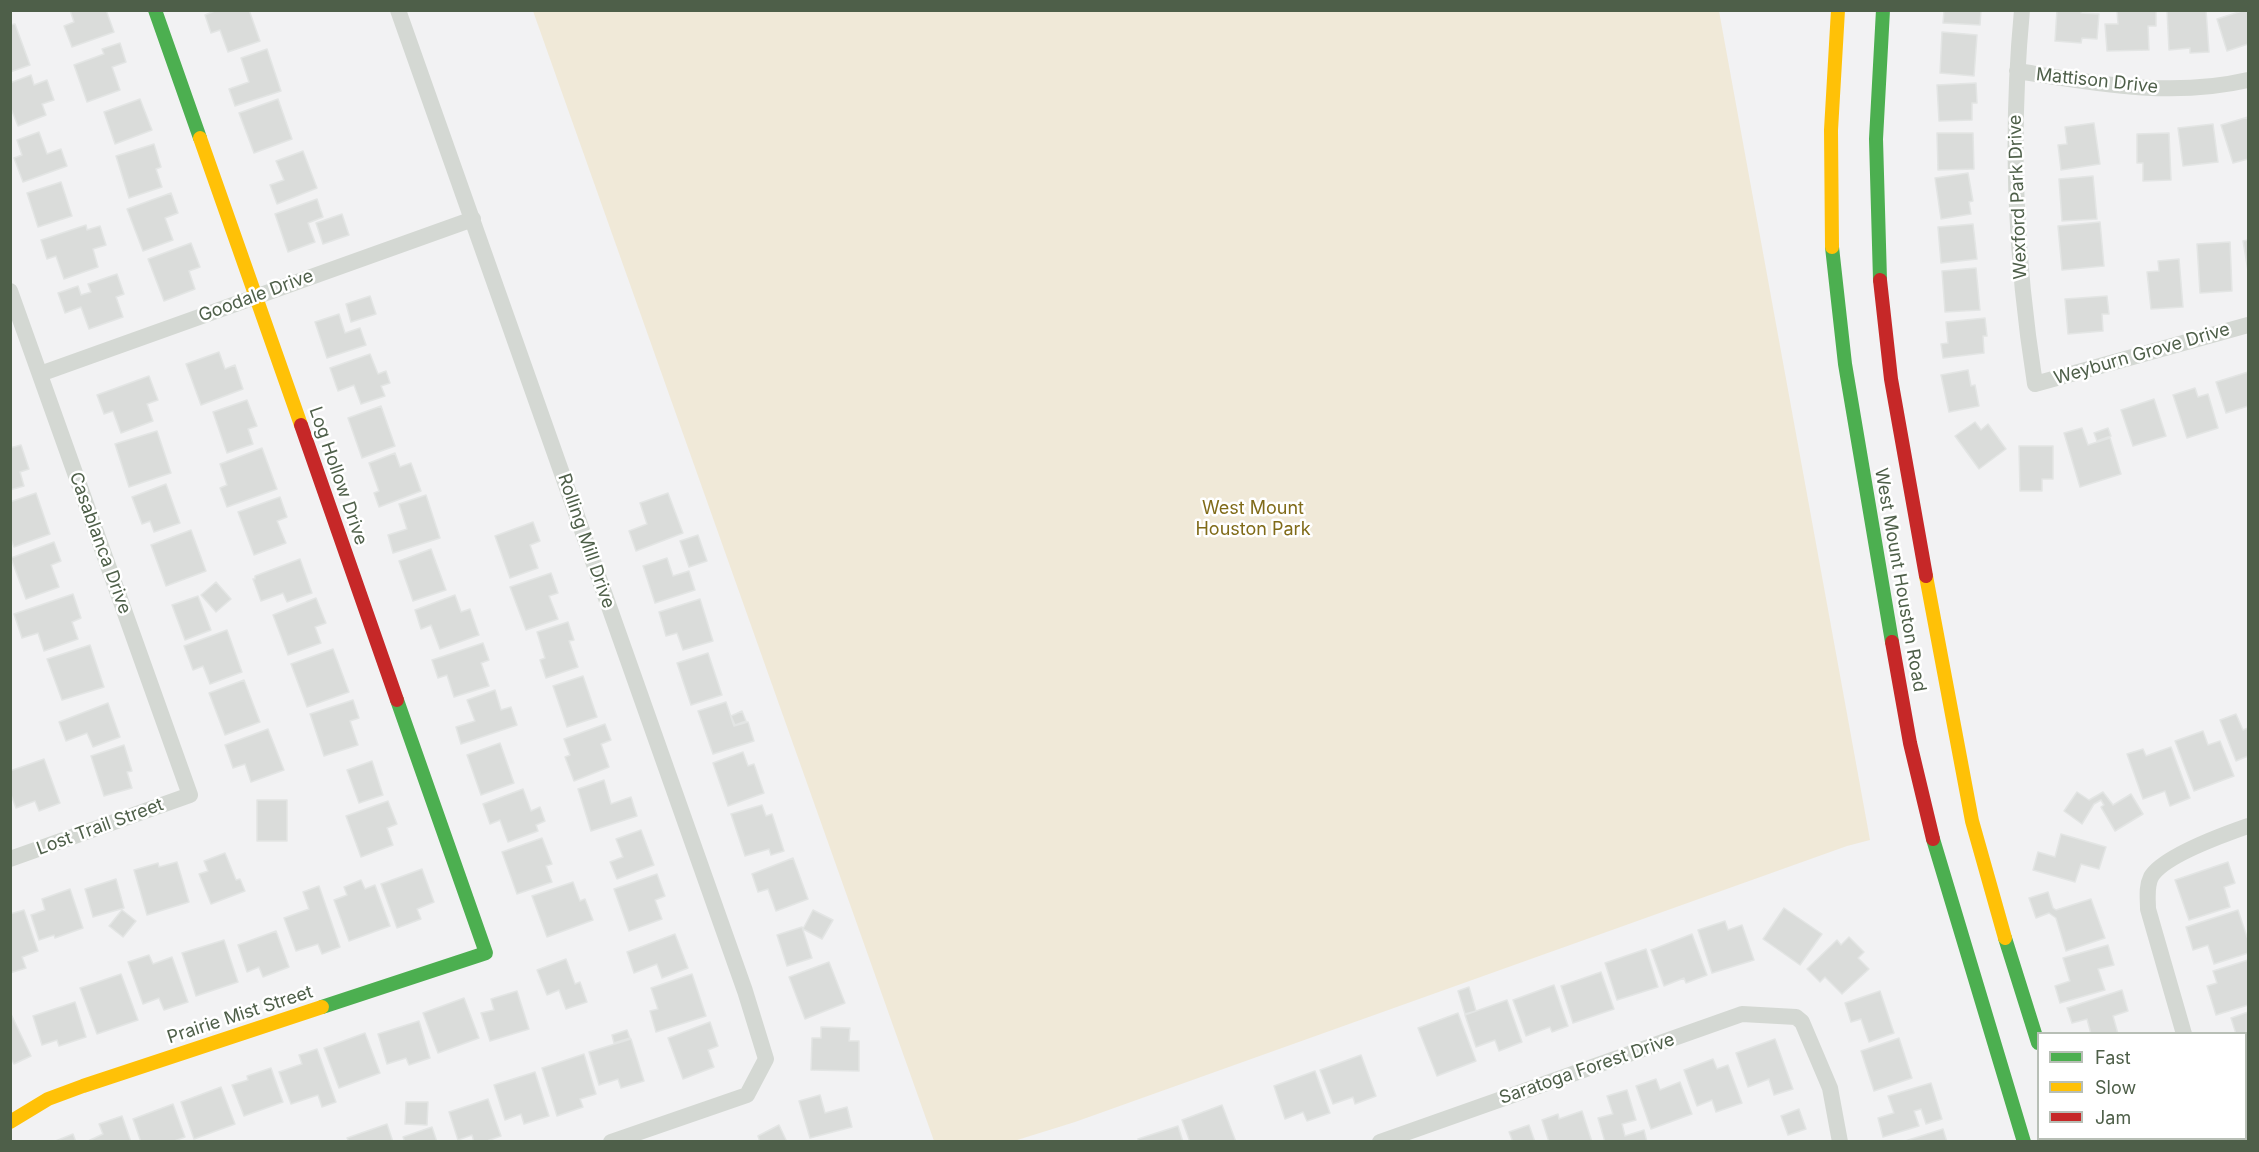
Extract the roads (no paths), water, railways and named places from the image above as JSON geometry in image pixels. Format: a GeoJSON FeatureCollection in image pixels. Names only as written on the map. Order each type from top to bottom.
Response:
{"type":"FeatureCollection","features":[{"type":"Feature","properties":{"kind":"main road","name":"Log Hollow Drive"},"geometry":{"type":"LineString","coordinates":[[155,10],[486,953]]}},
{"type":"Feature","properties":{"kind":"main road","name":"West Mount Houston Road"},"geometry":{"type":"LineString","coordinates":[[1838,10],[1831,130],[1831,236],[1845,364],[1877,562],[1929,827],[2024,1142]]}},
{"type":"Feature","properties":{"kind":"main road","name":"West Mount Houston Road"},"geometry":{"type":"LineString","coordinates":[[1883,10],[1875,131],[1876,204],[1886,342],[1898,427],[1954,734],[1973,822],[1989,883],[2037,1040]]}},
{"type":"Feature","properties":{"kind":"main road","name":"Prairie Mist Street"},"geometry":{"type":"LineString","coordinates":[[10,1122],[48,1099],[83,1086],[486,953]]}},
{"type":"Feature","properties":{"kind":"street","name":"Rolling Mill Drive"},"geometry":{"type":"LineString","coordinates":[[398,10],[745,991],[766,1059],[747,1095],[611,1142]]}},
{"type":"Feature","properties":{"kind":"street","name":"Wexford Park Drive"},"geometry":{"type":"LineString","coordinates":[[2022,10],[2014,128],[2018,259],[2035,384]]}},
{"type":"Feature","properties":{"kind":"street","name":"Mattison Drive"},"geometry":{"type":"LineString","coordinates":[[2017,71],[2118,87],[2161,89],[2248,80]]}},
{"type":"Feature","properties":{"kind":"street","name":"Goodale Drive"},"geometry":{"type":"LineString","coordinates":[[40,374],[473,219]]}},
{"type":"Feature","properties":{"kind":"street","name":"Casablanca Drive"},"geometry":{"type":"LineString","coordinates":[[10,291],[190,795]]}},
{"type":"Feature","properties":{"kind":"street","name":"Weyburn Grove Drive"},"geometry":{"type":"LineString","coordinates":[[2035,384],[2248,325]]}},
{"type":"Feature","properties":{"kind":"street","name":"Lost Trail Street"},"geometry":{"type":"LineString","coordinates":[[10,859],[190,795]]}},
{"type":"Feature","properties":{"kind":"street"},"geometry":{"type":"LineString","coordinates":[[2183,1032],[2148,909],[2147,894],[2150,879],[2159,867],[2172,859],[2248,826]]}},
{"type":"Feature","properties":{"kind":"street","name":"Saratoga Forest Drive"},"geometry":{"type":"LineString","coordinates":[[1380,1142],[1742,1014],[1796,1017],[1802,1022],[1830,1088],[1840,1142]]}},
{"type":"Feature","properties":{"kind":"park label","name":"West Mount Houston Park"},"geometry":{"type":"Point","coordinates":[1253,519]}}]}
